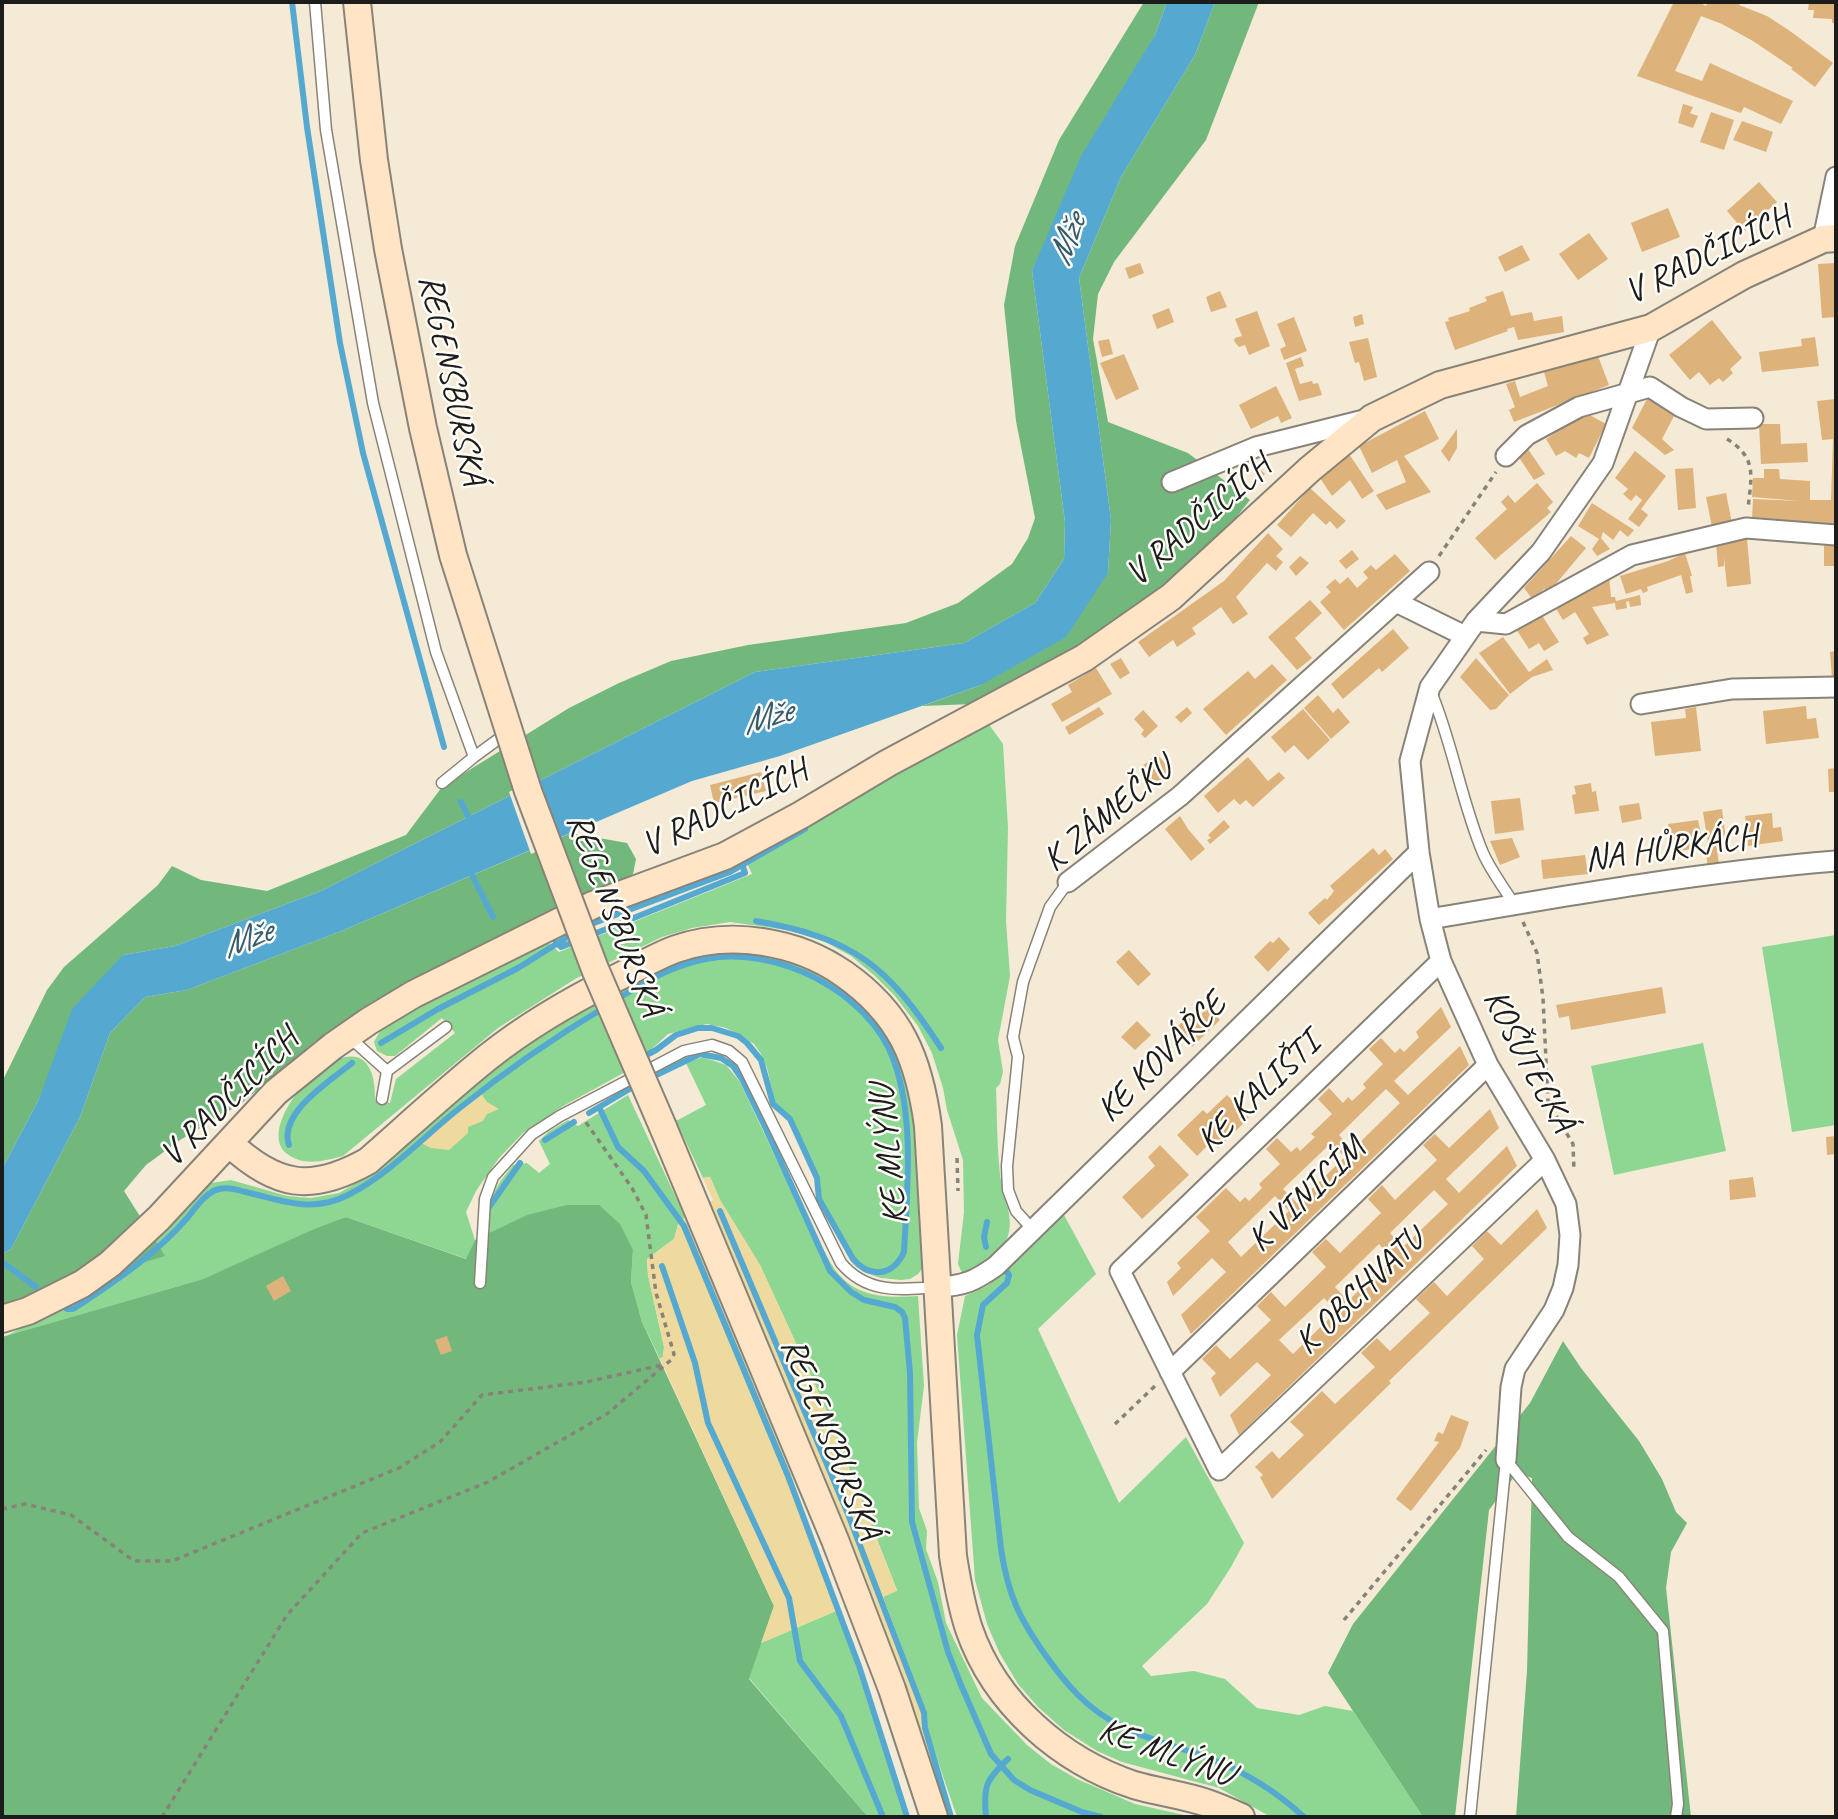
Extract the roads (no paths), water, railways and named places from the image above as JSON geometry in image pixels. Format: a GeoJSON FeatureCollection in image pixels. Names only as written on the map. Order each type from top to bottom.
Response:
{"type":"FeatureCollection","features":[{"type":"Feature","properties":{"kind":"street","name":"REGENSBURSKÁ"},"geometry":{"type":"LineString","coordinates":[[357,2],[374,160],[390,262],[423,428],[453,555],[528,791],[595,969],[835,1539],[892,1689],[934,1817]]}},
{"type":"Feature","properties":{"kind":"street"},"geometry":{"type":"LineString","coordinates":[[1830,238],[1836,177]]}},
{"type":"Feature","properties":{"kind":"street","name":"V RADČICÍCH"},"geometry":{"type":"LineString","coordinates":[[1172,482],[1256,447],[1372,418],[1440,385],[1651,328],[1744,275],[1830,238]]}},
{"type":"Feature","properties":{"kind":"street","name":"KOŠUTECKÁ"},"geometry":{"type":"LineString","coordinates":[[1506,1460],[1511,1387],[1515,1369],[1554,1310],[1563,1288],[1570,1235],[1566,1203],[1545,1160],[1488,1065],[1441,961],[1430,919],[1419,852],[1410,761],[1430,687],[1471,629],[1541,552],[1603,463],[1651,328]]}},
{"type":"Feature","properties":{"kind":"street"},"geometry":{"type":"LineString","coordinates":[[1506,456],[1527,435],[1579,407],[1650,387],[1706,419],[1753,418]]}},
{"type":"Feature","properties":{"kind":"street","name":"V RADČICÍCH"},"geometry":{"type":"LineString","coordinates":[[2,1318],[28,1311],[61,1295],[110,1264],[159,1218],[276,1092],[348,1035],[414,994],[541,929],[593,905],[724,856],[801,816],[888,763],[1084,658],[1171,597],[1310,470],[1372,418]]}},
{"type":"Feature","properties":{"kind":"street"},"geometry":{"type":"LineString","coordinates":[[1396,602],[1471,629],[1506,624],[1632,555],[1746,528],[1836,535]]}},
{"type":"Feature","properties":{"kind":"street","name":"K ZÁMEČKU"},"geometry":{"type":"LineString","coordinates":[[1069,882],[1180,796],[1429,572]]}},
{"type":"Feature","properties":{"kind":"street"},"geometry":{"type":"LineString","coordinates":[[1641,704],[1732,689],[1836,687]]}},
{"type":"Feature","properties":{"kind":"street","name":"KE KOVÁŘCE"},"geometry":{"type":"LineString","coordinates":[[937,1287],[956,1287],[976,1281],[996,1266],[1419,852]]}},
{"type":"Feature","properties":{"kind":"street","name":"NA HŮRKÁCH"},"geometry":{"type":"LineString","coordinates":[[1430,919],[1611,888],[1757,868],[1836,861]]}},
{"type":"Feature","properties":{"kind":"street","name":"KE MLÝNU"},"geometry":{"type":"LineString","coordinates":[[229,1143],[258,1168],[274,1175],[311,1182],[345,1174],[368,1161],[488,1057],[537,1022],[646,961],[678,948],[705,942],[770,943],[830,964],[874,997],[906,1042],[923,1087],[928,1126],[953,1556],[959,1594],[970,1631],[983,1660],[1007,1697],[1063,1751],[1096,1770],[1135,1785],[1208,1803],[1241,1817]]}},
{"type":"Feature","properties":{"kind":"street","name":"KE KALIŠTI"},"geometry":{"type":"LineString","coordinates":[[1170,1372],[1120,1271],[1441,961]]}},
{"type":"Feature","properties":{"kind":"street","name":"K VINICÍM"},"geometry":{"type":"LineString","coordinates":[[1170,1372],[1488,1065]]}},
{"type":"Feature","properties":{"kind":"street","name":"K OBCHVATU"},"geometry":{"type":"LineString","coordinates":[[1170,1372],[1219,1470],[1545,1160]]}},
{"type":"Feature","properties":{"kind":"lane"},"geometry":{"type":"LineString","coordinates":[[315,2],[326,130],[373,403],[436,652],[474,757]]}},
{"type":"Feature","properties":{"kind":"lane"},"geometry":{"type":"LineString","coordinates":[[1430,687],[1440,712],[1465,803],[1484,855],[1515,905]]}},
{"type":"Feature","properties":{"kind":"lane"},"geometry":{"type":"LineString","coordinates":[[442,783],[514,728]]}},
{"type":"Feature","properties":{"kind":"lane","name":"K ZÁMEČKU"},"geometry":{"type":"LineString","coordinates":[[1033,1230],[1016,1211],[1008,1190],[1007,1166],[1018,1057],[1013,1037],[1023,982],[1050,908],[1069,882]]}},
{"type":"Feature","properties":{"kind":"lane"},"geometry":{"type":"LineString","coordinates":[[382,1100],[387,1071],[446,1027]]}},
{"type":"Feature","properties":{"kind":"lane"},"geometry":{"type":"LineString","coordinates":[[348,1035],[387,1071]]}},
{"type":"Feature","properties":{"kind":"lane"},"geometry":{"type":"LineString","coordinates":[[480,1283],[485,1199],[493,1177],[532,1134],[578,1106],[684,1051],[712,1045],[729,1051],[742,1062],[841,1263],[850,1273],[869,1285],[883,1289],[937,1287]]}},
{"type":"Feature","properties":{"kind":"lane"},"geometry":{"type":"LineString","coordinates":[[1471,1817],[1506,1460]]}},
{"type":"Feature","properties":{"kind":"lane"},"geometry":{"type":"LineString","coordinates":[[1506,1460],[1568,1537],[1619,1577],[1663,1631],[1678,1804],[1676,1817]]}},
{"type":"Feature","properties":{"kind":"water","name":"Mže"},"geometry":{"type":"Polygon","coordinates":[[[1167,2],[1215,2],[1195,55],[1121,177],[1079,278],[1111,520],[1108,573],[1066,637],[981,685],[780,756],[692,781],[339,932],[187,990],[145,997],[110,1033],[80,1117],[11,1249],[2,1254],[2,1169],[39,1099],[72,1009],[123,955],[175,946],[321,891],[755,672],[964,643],[1035,603],[1064,559],[1065,522],[1032,271],[1081,156],[1155,35],[1167,2]]]}},
{"type":"Feature","properties":{"kind":"waterway"},"geometry":{"type":"LineString","coordinates":[[292,2],[307,127],[340,343],[363,453],[444,747]]}},
{"type":"Feature","properties":{"kind":"waterway"},"geometry":{"type":"LineString","coordinates":[[461,802],[471,822]]}},
{"type":"Feature","properties":{"kind":"waterway"},"geometry":{"type":"LineString","coordinates":[[586,926],[730,872],[805,829]]}},
{"type":"Feature","properties":{"kind":"waterway"},"geometry":{"type":"LineString","coordinates":[[589,936],[745,873],[742,864]]}},
{"type":"Feature","properties":{"kind":"waterway"},"geometry":{"type":"LineString","coordinates":[[469,869],[493,917]]}},
{"type":"Feature","properties":{"kind":"waterway"},"geometry":{"type":"LineString","coordinates":[[756,921],[819,936],[865,960],[904,996],[941,1048]]}},
{"type":"Feature","properties":{"kind":"waterway"},"geometry":{"type":"LineString","coordinates":[[381,1043],[438,1009],[518,968],[574,933]]}},
{"type":"Feature","properties":{"kind":"waterway"},"geometry":{"type":"LineString","coordinates":[[556,942],[561,947],[579,940]]}},
{"type":"Feature","properties":{"kind":"waterway"},"geometry":{"type":"LineString","coordinates":[[614,1001],[659,975],[682,966],[706,959],[733,957],[762,959],[790,967],[817,979],[864,1014],[882,1036],[894,1061],[905,1107],[908,1180],[904,1252],[899,1260],[888,1270],[874,1272],[853,1259],[819,1199],[817,1178],[790,1119],[773,1104],[761,1060],[738,1036],[712,1028],[698,1028],[676,1035],[639,1059]]}},
{"type":"Feature","properties":{"kind":"waterway"},"geometry":{"type":"LineString","coordinates":[[67,1309],[81,1304],[138,1264],[164,1242],[202,1200],[214,1191],[232,1189],[309,1205],[334,1201],[348,1195],[379,1176],[461,1107],[514,1067],[605,1007]]}},
{"type":"Feature","properties":{"kind":"waterway"},"geometry":{"type":"LineString","coordinates":[[648,1079],[700,1054],[721,1058],[733,1066],[766,1129],[830,1271],[851,1292],[864,1300],[895,1307],[902,1312],[905,1318],[910,1373],[912,1522],[948,1652],[961,1685],[991,1754],[1014,1780],[1030,1790],[1101,1817]]}},
{"type":"Feature","properties":{"kind":"waterway"},"geometry":{"type":"LineString","coordinates":[[289,1145],[291,1121],[298,1110],[319,1088],[352,1063]]}},
{"type":"Feature","properties":{"kind":"waterway"},"geometry":{"type":"LineString","coordinates":[[589,1113],[638,1084]]}},
{"type":"Feature","properties":{"kind":"waterway"},"geometry":{"type":"LineString","coordinates":[[599,1107],[618,1147],[644,1171],[684,1226],[788,1476],[859,1666],[907,1817]]}},
{"type":"Feature","properties":{"kind":"waterway"},"geometry":{"type":"LineString","coordinates":[[545,1140],[574,1122]]}},
{"type":"Feature","properties":{"kind":"waterway"},"geometry":{"type":"LineString","coordinates":[[487,1210],[520,1163]]}},
{"type":"Feature","properties":{"kind":"waterway"},"geometry":{"type":"LineString","coordinates":[[720,1211],[848,1514],[924,1713],[925,1728],[951,1817]]}},
{"type":"Feature","properties":{"kind":"waterway"},"geometry":{"type":"LineString","coordinates":[[986,1247],[984,1237],[987,1222]]}},
{"type":"Feature","properties":{"kind":"waterway"},"geometry":{"type":"LineString","coordinates":[[2,1262],[36,1287]]}},
{"type":"Feature","properties":{"kind":"waterway"},"geometry":{"type":"LineString","coordinates":[[662,1266],[695,1363],[708,1423],[789,1598],[800,1661],[841,1716],[883,1817]]}},
{"type":"Feature","properties":{"kind":"waterway"},"geometry":{"type":"LineString","coordinates":[[1005,1269],[1009,1275],[1007,1283],[983,1305],[977,1335],[1001,1549],[1007,1580],[1022,1618],[1061,1676],[1078,1695],[1107,1719],[1141,1735],[1235,1769],[1260,1783],[1304,1817]]}},
{"type":"Feature","properties":{"kind":"waterway"},"geometry":{"type":"LineString","coordinates":[[986,1817],[985,1798],[988,1784],[1008,1759]]}}]}
